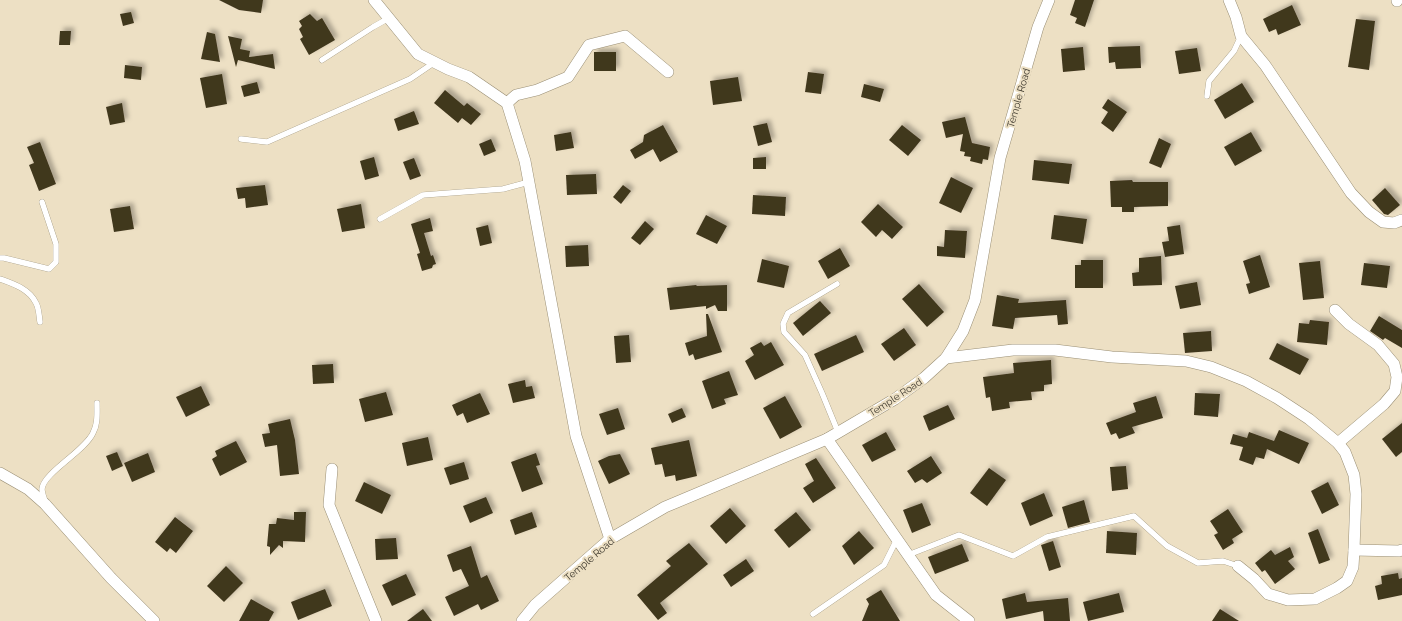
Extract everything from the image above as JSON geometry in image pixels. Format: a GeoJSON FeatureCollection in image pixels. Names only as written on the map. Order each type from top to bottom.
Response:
{"type":"FeatureCollection","features":[{"type":"Feature","properties":{"kind":"street"},"geometry":{"type":"LineString","coordinates":[[374,0],[418,54],[448,69],[469,77],[507,103],[525,161],[576,436],[610,539]]}},
{"type":"Feature","properties":{"kind":"street","name":"Temple Road"},"geometry":{"type":"LineString","coordinates":[[522,621],[535,605],[610,539],[665,507],[827,439],[895,399],[924,378],[946,358],[963,331],[975,300],[1000,158],[1038,27],[1049,0]]}},
{"type":"Feature","properties":{"kind":"street"},"geometry":{"type":"LineString","coordinates":[[1229,0],[1241,36],[1266,65],[1351,193],[1369,212],[1383,222],[1394,223],[1402,220]]}},
{"type":"Feature","properties":{"kind":"street"},"geometry":{"type":"LineString","coordinates":[[507,103],[516,95],[537,90],[568,77],[589,45],[625,36],[668,72]]}},
{"type":"Feature","properties":{"kind":"street"},"geometry":{"type":"LineString","coordinates":[[1335,310],[1349,324],[1378,345],[1394,364],[1397,377],[1395,392],[1384,404],[1338,443]]}},
{"type":"Feature","properties":{"kind":"street"},"geometry":{"type":"LineString","coordinates":[[946,358],[1013,350],[1055,350],[1112,357],[1186,361],[1211,367],[1246,381],[1277,398],[1308,419],[1338,443],[1345,452],[1354,475],[1356,494],[1353,567],[1347,581],[1315,599],[1288,600],[1268,594],[1254,579],[1238,566]]}},
{"type":"Feature","properties":{"kind":"street"},"geometry":{"type":"LineString","coordinates":[[827,439],[936,595],[966,621]]}},
{"type":"Feature","properties":{"kind":"street"},"geometry":{"type":"LineString","coordinates":[[332,470],[329,505],[376,621]]}},
{"type":"Feature","properties":{"kind":"street"},"geometry":{"type":"LineString","coordinates":[[0,473],[28,489],[45,504],[111,578],[154,621]]}},
{"type":"Feature","properties":{"kind":"street"},"geometry":{"type":"LineString","coordinates":[[1354,550],[1402,550]]}},
{"type":"Feature","properties":{"kind":"lane"},"geometry":{"type":"LineString","coordinates":[[322,60],[389,18]]}},
{"type":"Feature","properties":{"kind":"lane"},"geometry":{"type":"LineString","coordinates":[[1207,96],[1208,81],[1234,51],[1241,36]]}},
{"type":"Feature","properties":{"kind":"lane"},"geometry":{"type":"LineString","coordinates":[[241,139],[267,142],[410,79],[435,62]]}},
{"type":"Feature","properties":{"kind":"lane"},"geometry":{"type":"LineString","coordinates":[[380,219],[423,195],[503,189],[529,182]]}},
{"type":"Feature","properties":{"kind":"lane"},"geometry":{"type":"LineString","coordinates":[[0,258],[49,269],[56,262],[56,244],[42,202]]}},
{"type":"Feature","properties":{"kind":"lane"},"geometry":{"type":"LineString","coordinates":[[0,279],[15,285],[28,293],[37,304],[40,322]]}},
{"type":"Feature","properties":{"kind":"lane"},"geometry":{"type":"LineString","coordinates":[[837,284],[788,313],[783,324],[784,332],[805,355],[838,432]]}},
{"type":"Feature","properties":{"kind":"lane"},"geometry":{"type":"LineString","coordinates":[[45,504],[42,489],[47,478],[75,454],[93,435],[97,423],[98,403]]}},
{"type":"Feature","properties":{"kind":"lane"},"geometry":{"type":"LineString","coordinates":[[908,555],[959,535],[1013,556],[1047,537],[1134,516],[1167,546],[1198,564],[1223,561],[1238,566]]}},
{"type":"Feature","properties":{"kind":"lane"},"geometry":{"type":"LineString","coordinates":[[813,614],[884,564],[897,539]]}},
{"type":"Feature","properties":{"kind":"building"},"geometry":{"type":"Polygon","coordinates":[[[219,0],[263,0],[261,13],[239,10],[219,0]]]}},
{"type":"Feature","properties":{"kind":"building"},"geometry":{"type":"Polygon","coordinates":[[[1075,0],[1094,0],[1085,27],[1075,23],[1077,18],[1070,15],[1075,0]]]}},
{"type":"Feature","properties":{"kind":"building"},"geometry":{"type":"Polygon","coordinates":[[[1292,5],[1301,25],[1278,35],[1276,29],[1269,32],[1263,19],[1292,5]]]}},
{"type":"Feature","properties":{"kind":"building"},"geometry":{"type":"Polygon","coordinates":[[[131,12],[134,23],[123,26],[120,14],[131,12]]]}},
{"type":"Feature","properties":{"kind":"building"},"geometry":{"type":"Polygon","coordinates":[[[310,14],[317,21],[322,18],[335,40],[309,55],[300,39],[303,37],[299,29],[302,26],[299,21],[310,14]]]}},
{"type":"Feature","properties":{"kind":"building"},"geometry":{"type":"Polygon","coordinates":[[[1356,19],[1375,21],[1369,70],[1348,67],[1356,19]]]}},
{"type":"Feature","properties":{"kind":"building"},"geometry":{"type":"Polygon","coordinates":[[[60,31],[71,31],[70,45],[59,45],[60,31]]]}},
{"type":"Feature","properties":{"kind":"building"},"geometry":{"type":"Polygon","coordinates":[[[207,32],[215,34],[220,62],[201,59],[207,32]]]}},
{"type":"Feature","properties":{"kind":"building"},"geometry":{"type":"Polygon","coordinates":[[[228,36],[242,39],[240,49],[250,51],[249,57],[273,54],[275,69],[238,60],[236,67],[228,36]]]}},
{"type":"Feature","properties":{"kind":"building"},"geometry":{"type":"Polygon","coordinates":[[[1140,46],[1141,68],[1116,69],[1115,62],[1109,63],[1108,47],[1140,46]]]}},
{"type":"Feature","properties":{"kind":"building"},"geometry":{"type":"Polygon","coordinates":[[[1083,47],[1085,70],[1063,72],[1061,49],[1083,47]]]}},
{"type":"Feature","properties":{"kind":"building"},"geometry":{"type":"Polygon","coordinates":[[[1197,48],[1201,71],[1179,74],[1175,51],[1197,48]]]}},
{"type":"Feature","properties":{"kind":"building"},"geometry":{"type":"Polygon","coordinates":[[[594,52],[616,52],[616,71],[594,71],[594,52]]]}},
{"type":"Feature","properties":{"kind":"building"},"geometry":{"type":"Polygon","coordinates":[[[125,65],[142,67],[141,80],[124,78],[125,65]]]}},
{"type":"Feature","properties":{"kind":"building"},"geometry":{"type":"Polygon","coordinates":[[[808,72],[824,74],[821,94],[805,92],[808,72]]]}},
{"type":"Feature","properties":{"kind":"building"},"geometry":{"type":"Polygon","coordinates":[[[222,74],[227,104],[206,108],[200,78],[222,74]]]}},
{"type":"Feature","properties":{"kind":"building"},"geometry":{"type":"Polygon","coordinates":[[[738,77],[742,101],[713,105],[710,81],[738,77]]]}},
{"type":"Feature","properties":{"kind":"building"},"geometry":{"type":"Polygon","coordinates":[[[257,82],[260,93],[244,97],[241,86],[257,82]]]}},
{"type":"Feature","properties":{"kind":"building"},"geometry":{"type":"Polygon","coordinates":[[[1242,83],[1254,102],[1225,119],[1214,100],[1242,83]]]}},
{"type":"Feature","properties":{"kind":"building"},"geometry":{"type":"Polygon","coordinates":[[[864,84],[884,89],[880,102],[861,97],[864,84]]]}},
{"type":"Feature","properties":{"kind":"building"},"geometry":{"type":"Polygon","coordinates":[[[445,90],[464,106],[467,103],[481,114],[471,125],[462,118],[458,123],[434,103],[445,90]]]}},
{"type":"Feature","properties":{"kind":"building"},"geometry":{"type":"Polygon","coordinates":[[[1108,99],[1127,112],[1113,132],[1101,123],[1108,112],[1102,108],[1108,99]]]}},
{"type":"Feature","properties":{"kind":"building"},"geometry":{"type":"Polygon","coordinates":[[[122,103],[125,122],[110,125],[106,107],[122,103]]]}},
{"type":"Feature","properties":{"kind":"building"},"geometry":{"type":"Polygon","coordinates":[[[414,111],[419,124],[398,131],[394,119],[414,111]]]}},
{"type":"Feature","properties":{"kind":"building"},"geometry":{"type":"Polygon","coordinates":[[[965,117],[972,143],[990,147],[988,160],[983,159],[982,164],[970,161],[971,157],[964,156],[965,152],[960,151],[963,134],[946,138],[942,122],[965,117]]]}},
{"type":"Feature","properties":{"kind":"building"},"geometry":{"type":"Polygon","coordinates":[[[767,123],[772,142],[758,146],[753,126],[767,123]]]}},
{"type":"Feature","properties":{"kind":"building"},"geometry":{"type":"Polygon","coordinates":[[[663,125],[678,152],[660,162],[653,149],[635,159],[630,150],[643,142],[644,135],[663,125]]]}},
{"type":"Feature","properties":{"kind":"building"},"geometry":{"type":"Polygon","coordinates":[[[902,125],[921,140],[908,156],[889,140],[902,125]]]}},
{"type":"Feature","properties":{"kind":"building"},"geometry":{"type":"Polygon","coordinates":[[[571,132],[574,148],[556,151],[554,135],[571,132]]]}},
{"type":"Feature","properties":{"kind":"building"},"geometry":{"type":"Polygon","coordinates":[[[1251,132],[1262,151],[1235,166],[1224,147],[1251,132]]]}},
{"type":"Feature","properties":{"kind":"building"},"geometry":{"type":"Polygon","coordinates":[[[1159,138],[1171,144],[1161,168],[1149,163],[1159,138]]]}},
{"type":"Feature","properties":{"kind":"building"},"geometry":{"type":"Polygon","coordinates":[[[491,139],[496,151],[484,156],[479,144],[491,139]]]}},
{"type":"Feature","properties":{"kind":"building"},"geometry":{"type":"Polygon","coordinates":[[[40,142],[56,184],[39,191],[29,165],[34,163],[27,147],[40,142]]]}},
{"type":"Feature","properties":{"kind":"building"},"geometry":{"type":"Polygon","coordinates":[[[374,157],[379,176],[365,180],[360,161],[374,157]]]}},
{"type":"Feature","properties":{"kind":"building"},"geometry":{"type":"Polygon","coordinates":[[[766,157],[766,169],[753,169],[753,158],[766,157]]]}},
{"type":"Feature","properties":{"kind":"building"},"geometry":{"type":"Polygon","coordinates":[[[414,158],[421,176],[410,180],[403,162],[414,158]]]}},
{"type":"Feature","properties":{"kind":"building"},"geometry":{"type":"Polygon","coordinates":[[[1034,160],[1072,164],[1069,184],[1032,180],[1034,160]]]}},
{"type":"Feature","properties":{"kind":"building"},"geometry":{"type":"Polygon","coordinates":[[[596,174],[597,194],[567,195],[566,175],[596,174]]]}},
{"type":"Feature","properties":{"kind":"building"},"geometry":{"type":"Polygon","coordinates":[[[951,177],[973,188],[961,213],[939,203],[951,177]]]}},
{"type":"Feature","properties":{"kind":"building"},"geometry":{"type":"Polygon","coordinates":[[[1132,180],[1133,182],[1168,182],[1168,206],[1134,207],[1134,212],[1122,212],[1122,207],[1111,207],[1110,181],[1132,180]]]}},
{"type":"Feature","properties":{"kind":"building"},"geometry":{"type":"Polygon","coordinates":[[[265,185],[268,205],[246,208],[245,198],[238,199],[236,188],[265,185]]]}},
{"type":"Feature","properties":{"kind":"building"},"geometry":{"type":"Polygon","coordinates":[[[623,185],[631,191],[621,204],[613,197],[623,185]]]}},
{"type":"Feature","properties":{"kind":"building"},"geometry":{"type":"Polygon","coordinates":[[[1385,188],[1400,205],[1388,215],[1384,214],[1372,200],[1385,188]]]}},
{"type":"Feature","properties":{"kind":"building"},"geometry":{"type":"Polygon","coordinates":[[[753,195],[786,197],[785,216],[752,214],[753,195]]]}},
{"type":"Feature","properties":{"kind":"building"},"geometry":{"type":"Polygon","coordinates":[[[361,204],[365,228],[342,232],[337,209],[361,204]]]}},
{"type":"Feature","properties":{"kind":"building"},"geometry":{"type":"Polygon","coordinates":[[[878,204],[903,227],[892,239],[882,230],[876,237],[861,222],[878,204]]]}},
{"type":"Feature","properties":{"kind":"building"},"geometry":{"type":"Polygon","coordinates":[[[130,206],[134,229],[114,232],[110,209],[130,206]]]}},
{"type":"Feature","properties":{"kind":"building"},"geometry":{"type":"Polygon","coordinates":[[[706,215],[727,226],[717,244],[696,234],[706,215]]]}},
{"type":"Feature","properties":{"kind":"building"},"geometry":{"type":"Polygon","coordinates":[[[1054,215],[1087,219],[1083,244],[1051,239],[1054,215]]]}},
{"type":"Feature","properties":{"kind":"building"},"geometry":{"type":"Polygon","coordinates":[[[430,218],[433,231],[424,233],[431,256],[433,255],[436,264],[433,265],[432,268],[422,271],[417,254],[420,253],[411,224],[430,218]]]}},
{"type":"Feature","properties":{"kind":"building"},"geometry":{"type":"Polygon","coordinates":[[[645,221],[654,229],[640,245],[631,238],[645,221]]]}},
{"type":"Feature","properties":{"kind":"building"},"geometry":{"type":"Polygon","coordinates":[[[488,225],[492,243],[480,246],[476,228],[488,225]]]}},
{"type":"Feature","properties":{"kind":"building"},"geometry":{"type":"Polygon","coordinates":[[[1180,225],[1184,254],[1165,257],[1162,242],[1169,241],[1167,227],[1180,225]]]}},
{"type":"Feature","properties":{"kind":"building"},"geometry":{"type":"Polygon","coordinates":[[[945,230],[967,231],[965,258],[937,256],[937,246],[944,247],[945,230]]]}},
{"type":"Feature","properties":{"kind":"building"},"geometry":{"type":"Polygon","coordinates":[[[588,245],[589,266],[566,267],[565,246],[588,245]]]}},
{"type":"Feature","properties":{"kind":"building"},"geometry":{"type":"Polygon","coordinates":[[[840,248],[850,266],[828,279],[818,261],[840,248]]]}},
{"type":"Feature","properties":{"kind":"building"},"geometry":{"type":"Polygon","coordinates":[[[1260,255],[1270,287],[1249,294],[1246,284],[1250,283],[1243,261],[1260,255]]]}},
{"type":"Feature","properties":{"kind":"building"},"geometry":{"type":"Polygon","coordinates":[[[1161,256],[1162,285],[1133,286],[1132,273],[1139,272],[1139,258],[1161,256]]]}},
{"type":"Feature","properties":{"kind":"building"},"geometry":{"type":"Polygon","coordinates":[[[762,259],[789,266],[784,288],[757,282],[762,259]]]}},
{"type":"Feature","properties":{"kind":"building"},"geometry":{"type":"Polygon","coordinates":[[[1081,260],[1103,260],[1103,288],[1075,288],[1075,265],[1081,265],[1081,260]]]}},
{"type":"Feature","properties":{"kind":"building"},"geometry":{"type":"Polygon","coordinates":[[[1320,261],[1324,298],[1303,300],[1299,263],[1320,261]]]}},
{"type":"Feature","properties":{"kind":"building"},"geometry":{"type":"Polygon","coordinates":[[[1364,263],[1390,266],[1387,288],[1361,285],[1364,263]]]}},
{"type":"Feature","properties":{"kind":"building"},"geometry":{"type":"Polygon","coordinates":[[[1197,282],[1201,305],[1180,309],[1175,286],[1197,282]]]}},
{"type":"Feature","properties":{"kind":"building"},"geometry":{"type":"Polygon","coordinates":[[[919,284],[944,312],[927,327],[902,299],[919,284]]]}},
{"type":"Feature","properties":{"kind":"building"},"geometry":{"type":"Polygon","coordinates":[[[696,285],[727,285],[727,311],[718,311],[715,305],[706,309],[706,306],[670,310],[667,288],[696,285]]]}},
{"type":"Feature","properties":{"kind":"building"},"geometry":{"type":"Polygon","coordinates":[[[997,295],[1019,299],[1018,303],[1066,300],[1068,324],[1058,325],[1057,315],[1015,318],[1013,329],[992,326],[997,295]]]}},
{"type":"Feature","properties":{"kind":"building"},"geometry":{"type":"Polygon","coordinates":[[[820,301],[831,313],[803,336],[793,323],[820,301]]]}},
{"type":"Feature","properties":{"kind":"building"},"geometry":{"type":"Polygon","coordinates":[[[706,314],[708,314],[722,352],[695,360],[693,354],[689,356],[685,343],[707,336],[706,314]]]}},
{"type":"Feature","properties":{"kind":"building"},"geometry":{"type":"Polygon","coordinates":[[[1379,316],[1402,330],[1402,348],[1385,338],[1383,340],[1370,331],[1379,316]]]}},
{"type":"Feature","properties":{"kind":"building"},"geometry":{"type":"Polygon","coordinates":[[[1310,320],[1329,322],[1327,345],[1297,342],[1299,323],[1309,324],[1310,320]]]}},
{"type":"Feature","properties":{"kind":"building"},"geometry":{"type":"Polygon","coordinates":[[[904,328],[916,345],[894,361],[881,344],[904,328]]]}},
{"type":"Feature","properties":{"kind":"building"},"geometry":{"type":"Polygon","coordinates":[[[1211,331],[1212,351],[1185,353],[1183,333],[1211,331]]]}},
{"type":"Feature","properties":{"kind":"building"},"geometry":{"type":"Polygon","coordinates":[[[629,335],[631,362],[616,363],[614,336],[629,335]]]}},
{"type":"Feature","properties":{"kind":"building"},"geometry":{"type":"Polygon","coordinates":[[[856,335],[864,352],[822,371],[814,354],[856,335]]]}},
{"type":"Feature","properties":{"kind":"building"},"geometry":{"type":"Polygon","coordinates":[[[761,342],[764,346],[771,342],[784,365],[755,380],[745,361],[754,355],[750,348],[761,342]]]}},
{"type":"Feature","properties":{"kind":"building"},"geometry":{"type":"Polygon","coordinates":[[[1277,343],[1309,359],[1300,375],[1269,359],[1277,343]]]}},
{"type":"Feature","properties":{"kind":"building"},"geometry":{"type":"Polygon","coordinates":[[[1051,360],[1052,384],[1044,385],[1044,391],[1031,392],[1032,400],[1009,402],[1010,408],[992,411],[990,397],[986,398],[983,377],[1014,373],[1013,363],[1051,360]]]}},
{"type":"Feature","properties":{"kind":"building"},"geometry":{"type":"Polygon","coordinates":[[[333,364],[334,383],[313,384],[312,365],[333,364]]]}},
{"type":"Feature","properties":{"kind":"building"},"geometry":{"type":"Polygon","coordinates":[[[729,371],[738,395],[724,399],[726,404],[712,409],[702,381],[729,371]]]}},
{"type":"Feature","properties":{"kind":"building"},"geometry":{"type":"Polygon","coordinates":[[[525,380],[526,387],[532,386],[535,398],[513,403],[508,384],[525,380]]]}},
{"type":"Feature","properties":{"kind":"building"},"geometry":{"type":"Polygon","coordinates":[[[201,386],[210,405],[186,417],[176,397],[201,386]]]}},
{"type":"Feature","properties":{"kind":"building"},"geometry":{"type":"Polygon","coordinates":[[[386,392],[393,415],[365,422],[359,399],[386,392]]]}},
{"type":"Feature","properties":{"kind":"building"},"geometry":{"type":"Polygon","coordinates":[[[480,393],[490,414],[467,423],[463,413],[457,416],[452,405],[480,393]]]}},
{"type":"Feature","properties":{"kind":"building"},"geometry":{"type":"Polygon","coordinates":[[[1195,393],[1220,394],[1218,417],[1194,415],[1195,393]]]}},
{"type":"Feature","properties":{"kind":"building"},"geometry":{"type":"Polygon","coordinates":[[[785,396],[802,427],[780,439],[763,408],[785,396]]]}},
{"type":"Feature","properties":{"kind":"building"},"geometry":{"type":"Polygon","coordinates":[[[1156,396],[1163,418],[1132,427],[1135,433],[1119,439],[1116,433],[1111,435],[1106,423],[1136,412],[1133,403],[1156,396]]]}},
{"type":"Feature","properties":{"kind":"building"},"geometry":{"type":"Polygon","coordinates":[[[948,405],[955,419],[929,431],[923,416],[948,405]]]}},
{"type":"Feature","properties":{"kind":"building"},"geometry":{"type":"Polygon","coordinates":[[[618,408],[625,429],[607,435],[599,414],[618,408]]]}},
{"type":"Feature","properties":{"kind":"building"},"geometry":{"type":"Polygon","coordinates":[[[682,408],[686,417],[672,423],[668,414],[682,408]]]}},
{"type":"Feature","properties":{"kind":"building"},"geometry":{"type":"Polygon","coordinates":[[[290,419],[295,440],[299,474],[280,476],[277,445],[265,447],[262,434],[270,433],[268,424],[290,419]]]}},
{"type":"Feature","properties":{"kind":"building"},"geometry":{"type":"Polygon","coordinates":[[[1402,423],[1402,452],[1396,457],[1382,439],[1402,423]]]}},
{"type":"Feature","properties":{"kind":"building"},"geometry":{"type":"Polygon","coordinates":[[[1279,430],[1309,443],[1299,464],[1267,449],[1264,459],[1256,457],[1253,465],[1239,460],[1243,447],[1230,444],[1233,434],[1247,438],[1249,432],[1274,441],[1279,430]]]}},
{"type":"Feature","properties":{"kind":"building"},"geometry":{"type":"Polygon","coordinates":[[[886,432],[896,450],[872,462],[862,445],[886,432]]]}},
{"type":"Feature","properties":{"kind":"building"},"geometry":{"type":"Polygon","coordinates":[[[428,437],[433,460],[407,466],[402,443],[428,437]]]}},
{"type":"Feature","properties":{"kind":"building"},"geometry":{"type":"Polygon","coordinates":[[[689,440],[697,476],[676,481],[675,475],[665,477],[662,464],[655,465],[651,448],[689,440]]]}},
{"type":"Feature","properties":{"kind":"building"},"geometry":{"type":"Polygon","coordinates":[[[236,441],[247,462],[220,476],[212,459],[217,456],[215,451],[236,441]]]}},
{"type":"Feature","properties":{"kind":"building"},"geometry":{"type":"Polygon","coordinates":[[[117,452],[123,466],[112,471],[106,456],[117,452]]]}},
{"type":"Feature","properties":{"kind":"building"},"geometry":{"type":"Polygon","coordinates":[[[148,453],[155,472],[132,482],[124,463],[148,453]]]}},
{"type":"Feature","properties":{"kind":"building"},"geometry":{"type":"Polygon","coordinates":[[[536,453],[540,465],[536,466],[543,484],[522,492],[511,462],[536,453]]]}},
{"type":"Feature","properties":{"kind":"building"},"geometry":{"type":"Polygon","coordinates":[[[620,454],[630,474],[609,484],[598,461],[609,456],[620,454]]]}},
{"type":"Feature","properties":{"kind":"building"},"geometry":{"type":"Polygon","coordinates":[[[931,456],[942,473],[927,483],[922,479],[915,483],[907,471],[931,456]]]}},
{"type":"Feature","properties":{"kind":"building"},"geometry":{"type":"Polygon","coordinates":[[[816,458],[836,488],[813,503],[803,488],[814,481],[805,464],[816,458]]]}},
{"type":"Feature","properties":{"kind":"building"},"geometry":{"type":"Polygon","coordinates":[[[464,462],[469,479],[450,485],[444,468],[464,462]]]}},
{"type":"Feature","properties":{"kind":"building"},"geometry":{"type":"Polygon","coordinates":[[[1126,466],[1128,489],[1112,491],[1110,467],[1126,466]]]}},
{"type":"Feature","properties":{"kind":"building"},"geometry":{"type":"Polygon","coordinates":[[[989,468],[1006,480],[987,506],[970,493],[989,468]]]}},
{"type":"Feature","properties":{"kind":"building"},"geometry":{"type":"Polygon","coordinates":[[[364,482],[391,495],[382,514],[355,501],[364,482]]]}},
{"type":"Feature","properties":{"kind":"building"},"geometry":{"type":"Polygon","coordinates":[[[1328,482],[1339,505],[1322,514],[1311,491],[1328,482]]]}},
{"type":"Feature","properties":{"kind":"building"},"geometry":{"type":"Polygon","coordinates":[[[1044,493],[1053,516],[1030,526],[1021,503],[1044,493]]]}},
{"type":"Feature","properties":{"kind":"building"},"geometry":{"type":"Polygon","coordinates":[[[486,497],[493,513],[470,523],[463,506],[486,497]]]}},
{"type":"Feature","properties":{"kind":"building"},"geometry":{"type":"Polygon","coordinates":[[[1084,500],[1090,522],[1068,528],[1062,507],[1084,500]]]}},
{"type":"Feature","properties":{"kind":"building"},"geometry":{"type":"Polygon","coordinates":[[[922,503],[931,525],[912,533],[903,510],[922,503]]]}},
{"type":"Feature","properties":{"kind":"building"},"geometry":{"type":"Polygon","coordinates":[[[730,508],[746,526],[726,544],[710,526],[730,508]]]}},
{"type":"Feature","properties":{"kind":"building"},"geometry":{"type":"Polygon","coordinates":[[[1228,509],[1243,532],[1232,539],[1234,543],[1223,550],[1214,535],[1218,533],[1210,521],[1228,509]]]}},
{"type":"Feature","properties":{"kind":"building"},"geometry":{"type":"Polygon","coordinates":[[[294,512],[306,512],[305,542],[283,541],[283,548],[279,545],[270,555],[270,547],[267,546],[269,524],[276,524],[277,518],[294,520],[294,512]]]}},
{"type":"Feature","properties":{"kind":"building"},"geometry":{"type":"Polygon","coordinates":[[[532,512],[537,527],[515,535],[510,520],[532,512]]]}},
{"type":"Feature","properties":{"kind":"building"},"geometry":{"type":"Polygon","coordinates":[[[796,512],[811,530],[789,548],[774,530],[796,512]]]}},
{"type":"Feature","properties":{"kind":"building"},"geometry":{"type":"Polygon","coordinates":[[[175,517],[193,531],[176,553],[170,548],[167,552],[155,542],[175,517]]]}},
{"type":"Feature","properties":{"kind":"building"},"geometry":{"type":"Polygon","coordinates":[[[1318,529],[1330,560],[1319,564],[1308,533],[1318,529]]]}},
{"type":"Feature","properties":{"kind":"building"},"geometry":{"type":"Polygon","coordinates":[[[859,531],[874,548],[854,565],[842,546],[859,531]]]}},
{"type":"Feature","properties":{"kind":"building"},"geometry":{"type":"Polygon","coordinates":[[[1107,531],[1137,533],[1136,555],[1106,553],[1107,531]]]}},
{"type":"Feature","properties":{"kind":"building"},"geometry":{"type":"Polygon","coordinates":[[[396,538],[398,559],[376,560],[375,539],[396,538]]]}},
{"type":"Feature","properties":{"kind":"building"},"geometry":{"type":"Polygon","coordinates":[[[1053,541],[1061,567],[1049,571],[1041,545],[1053,541]]]}},
{"type":"Feature","properties":{"kind":"building"},"geometry":{"type":"Polygon","coordinates":[[[689,543],[708,564],[660,603],[667,613],[658,620],[637,595],[671,566],[666,561],[689,543]]]}},
{"type":"Feature","properties":{"kind":"building"},"geometry":{"type":"Polygon","coordinates":[[[962,544],[969,561],[935,574],[928,557],[962,544]]]}},
{"type":"Feature","properties":{"kind":"building"},"geometry":{"type":"Polygon","coordinates":[[[471,546],[481,578],[487,575],[499,601],[481,610],[478,604],[454,616],[445,597],[469,586],[461,569],[453,572],[447,555],[471,546]]]}},
{"type":"Feature","properties":{"kind":"building"},"geometry":{"type":"Polygon","coordinates":[[[1290,547],[1294,557],[1288,561],[1295,569],[1275,584],[1265,570],[1262,572],[1255,563],[1271,550],[1275,555],[1290,547]]]}},
{"type":"Feature","properties":{"kind":"building"},"geometry":{"type":"Polygon","coordinates":[[[746,559],[754,571],[731,587],[723,575],[746,559]]]}},
{"type":"Feature","properties":{"kind":"building"},"geometry":{"type":"Polygon","coordinates":[[[226,566],[243,583],[224,602],[207,586],[226,566]]]}},
{"type":"Feature","properties":{"kind":"building"},"geometry":{"type":"Polygon","coordinates":[[[1398,573],[1399,579],[1402,578],[1402,595],[1378,600],[1375,586],[1382,584],[1381,576],[1398,573]]]}},
{"type":"Feature","properties":{"kind":"building"},"geometry":{"type":"Polygon","coordinates":[[[406,574],[416,595],[392,606],[382,585],[406,574]]]}},
{"type":"Feature","properties":{"kind":"building"},"geometry":{"type":"Polygon","coordinates":[[[325,589],[332,606],[298,620],[291,602],[325,589]]]}},
{"type":"Feature","properties":{"kind":"building"},"geometry":{"type":"Polygon","coordinates":[[[881,590],[900,621],[862,621],[869,604],[866,599],[881,590]]]}},
{"type":"Feature","properties":{"kind":"building"},"geometry":{"type":"Polygon","coordinates":[[[1025,593],[1027,602],[1068,598],[1070,621],[1044,621],[1043,611],[1006,619],[1002,599],[1025,593]]]}},
{"type":"Feature","properties":{"kind":"building"},"geometry":{"type":"Polygon","coordinates":[[[1119,593],[1124,612],[1088,621],[1083,602],[1119,593]]]}},
{"type":"Feature","properties":{"kind":"building"},"geometry":{"type":"Polygon","coordinates":[[[251,599],[274,612],[269,621],[239,621],[251,599]]]}},
{"type":"Feature","properties":{"kind":"building"},"geometry":{"type":"Polygon","coordinates":[[[423,609],[432,621],[407,621],[423,609]]]}},
{"type":"Feature","properties":{"kind":"building"},"geometry":{"type":"Polygon","coordinates":[[[1220,609],[1239,621],[1212,621],[1220,609]]]}}]}
